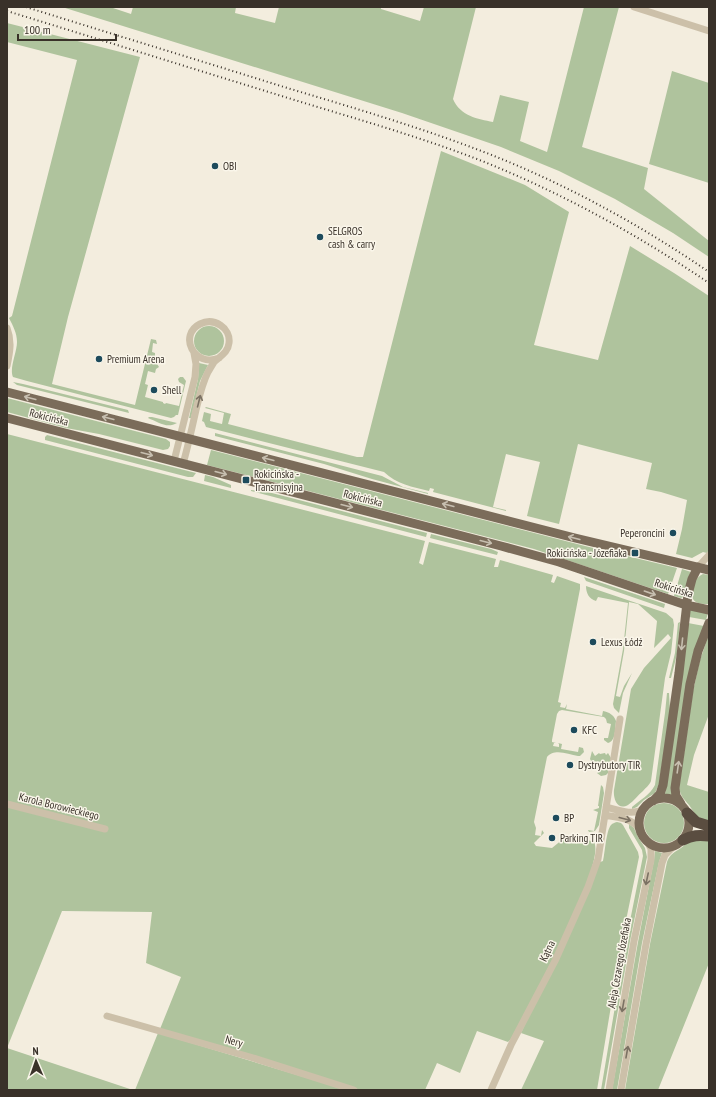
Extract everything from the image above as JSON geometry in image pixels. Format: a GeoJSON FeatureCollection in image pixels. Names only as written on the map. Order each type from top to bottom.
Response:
{"type":"FeatureCollection","features":[{"type":"Feature","properties":{"kind":"highway"},"geometry":{"type":"LineString","coordinates":[[684,809],[696,822],[709,826]]}},
{"type":"Feature","properties":{"kind":"highway"},"geometry":{"type":"LineString","coordinates":[[683,840],[695,835],[709,836]]}},
{"type":"Feature","properties":{"kind":"main road","name":"Rokicińska"},"geometry":{"type":"LineString","coordinates":[[8,390],[575,538],[709,570]]}},
{"type":"Feature","properties":{"kind":"main road","name":"Rokicińska"},"geometry":{"type":"LineString","coordinates":[[7,418],[518,550],[559,562],[686,605],[709,610]]}},
{"type":"Feature","properties":{"kind":"main road"},"geometry":{"type":"LineString","coordinates":[[698,568],[690,584],[686,605],[679,673],[663,785],[660,794],[644,809],[639,822],[641,831],[647,841],[659,848],[667,848],[679,843],[683,840],[689,828],[684,809],[676,796],[675,788],[693,667],[709,622]]}},
{"type":"Feature","properties":{"kind":"main road"},"geometry":{"type":"LineString","coordinates":[[653,801],[666,798],[674,800],[684,809]]}},
{"type":"Feature","properties":{"kind":"street"},"geometry":{"type":"LineString","coordinates":[[634,7],[709,31]]}},
{"type":"Feature","properties":{"kind":"street"},"geometry":{"type":"LineString","coordinates":[[178,463],[185,437],[205,380],[211,366],[226,351],[229,340],[227,332],[224,328],[214,322],[202,323],[195,328],[190,340],[196,364],[185,437]]}},
{"type":"Feature","properties":{"kind":"street"},"geometry":{"type":"LineString","coordinates":[[7,328],[10,337],[10,349],[7,366]]}},
{"type":"Feature","properties":{"kind":"street"},"geometry":{"type":"LineString","coordinates":[[194,353],[205,360],[214,360],[219,358]]}},
{"type":"Feature","properties":{"kind":"street"},"geometry":{"type":"LineString","coordinates":[[698,568],[709,555]]}},
{"type":"Feature","properties":{"kind":"street","name":"Kątna"},"geometry":{"type":"LineString","coordinates":[[491,1090],[511,1045],[555,960],[588,887],[598,859],[620,719]]}},
{"type":"Feature","properties":{"kind":"street","name":"Karola Borowieckiego"},"geometry":{"type":"LineString","coordinates":[[7,804],[106,829]]}},
{"type":"Feature","properties":{"kind":"street"},"geometry":{"type":"LineString","coordinates":[[606,807],[634,813],[644,809]]}},
{"type":"Feature","properties":{"kind":"street"},"geometry":{"type":"LineString","coordinates":[[605,815],[630,820],[635,823],[641,831]]}},
{"type":"Feature","properties":{"kind":"street","name":"Aleja Cezarego Józefiaka"},"geometry":{"type":"LineString","coordinates":[[609,1090],[634,941],[651,860],[650,849],[647,841]]}},
{"type":"Feature","properties":{"kind":"street","name":"Aleja Cezarego Józefiaka"},"geometry":{"type":"LineString","coordinates":[[621,1090],[646,944],[662,863],[665,855],[673,846]]}},
{"type":"Feature","properties":{"kind":"street","name":"Nery"},"geometry":{"type":"LineString","coordinates":[[107,1016],[250,1057],[354,1090]]}},
{"type":"Feature","properties":{"kind":"green space"},"geometry":{"type":"Polygon","coordinates":[[[62,7],[110,7],[131,14],[133,7],[236,7],[235,13],[275,23],[279,7],[381,7],[381,9],[420,21],[424,7],[476,7],[453,99],[460,109],[470,116],[493,122],[500,95],[529,102],[520,141],[547,152],[584,7],[619,7],[582,147],[648,168],[644,189],[709,241],[709,257],[673,233],[615,199],[559,171],[501,147],[402,113],[62,7]]]}},
{"type":"Feature","properties":{"kind":"green space"},"geometry":{"type":"Polygon","coordinates":[[[7,23],[140,57],[68,317],[52,384],[135,405],[151,339],[156,340],[157,344],[153,343],[152,352],[155,353],[154,359],[159,367],[156,369],[155,373],[148,371],[145,384],[148,385],[145,397],[163,402],[165,404],[179,406],[184,385],[179,382],[178,379],[183,377],[186,381],[178,415],[174,417],[171,418],[13,377],[12,370],[17,339],[9,318],[12,316],[77,60],[7,42],[7,23]]]}},
{"type":"Feature","properties":{"kind":"green space"},"geometry":{"type":"Polygon","coordinates":[[[672,71],[709,83],[709,183],[649,164],[672,71]]]}},
{"type":"Feature","properties":{"kind":"green space"},"geometry":{"type":"Polygon","coordinates":[[[441,151],[525,185],[569,212],[534,345],[598,360],[630,246],[709,296],[709,550],[707,553],[703,552],[692,558],[676,554],[687,500],[646,489],[652,463],[578,444],[559,524],[527,516],[540,462],[506,454],[493,507],[506,511],[433,492],[434,489],[430,488],[429,491],[411,486],[399,482],[384,472],[206,427],[202,421],[204,412],[211,414],[210,421],[222,424],[224,413],[205,408],[206,407],[231,414],[228,424],[357,457],[363,457],[441,151]]]}},
{"type":"Feature","properties":{"kind":"green space"},"geometry":{"type":"Polygon","coordinates":[[[209,326],[215,327],[223,335],[223,347],[215,355],[209,356],[203,355],[195,347],[194,341],[195,335],[203,327],[209,326]]]}},
{"type":"Feature","properties":{"kind":"green space"},"geometry":{"type":"Polygon","coordinates":[[[199,363],[208,365],[200,381],[191,418],[189,418],[198,379],[199,363]]]}},
{"type":"Feature","properties":{"kind":"green space"},"geometry":{"type":"Polygon","coordinates":[[[13,382],[128,410],[129,413],[17,385],[13,382]]]}},
{"type":"Feature","properties":{"kind":"green space"},"geometry":{"type":"Polygon","coordinates":[[[7,398],[166,439],[170,442],[170,446],[168,449],[163,450],[99,434],[66,428],[7,412],[7,398]]]}},
{"type":"Feature","properties":{"kind":"green space"},"geometry":{"type":"Polygon","coordinates":[[[148,418],[177,423],[173,425],[166,425],[148,418]]]}},
{"type":"Feature","properties":{"kind":"green space"},"geometry":{"type":"Polygon","coordinates":[[[215,433],[382,476],[403,487],[428,494],[372,479],[324,464],[215,436],[215,433]]]}},
{"type":"Feature","properties":{"kind":"green space"},"geometry":{"type":"Polygon","coordinates":[[[7,434],[425,541],[419,563],[423,565],[429,542],[496,559],[494,567],[498,567],[500,560],[553,575],[551,582],[554,583],[557,576],[580,584],[558,702],[561,703],[560,707],[565,708],[567,704],[566,709],[602,716],[603,711],[613,715],[616,721],[615,734],[611,742],[608,743],[604,740],[604,738],[608,738],[611,724],[607,723],[604,717],[562,710],[557,714],[552,740],[552,742],[556,743],[554,743],[553,746],[559,747],[558,743],[562,744],[561,749],[578,752],[579,747],[583,748],[584,752],[578,756],[557,752],[550,754],[547,757],[534,822],[536,828],[535,835],[541,836],[534,843],[536,846],[552,848],[563,839],[582,842],[588,840],[594,842],[595,856],[589,878],[563,938],[532,1000],[508,1042],[477,1031],[460,1073],[437,1063],[425,1090],[358,1090],[160,1029],[181,977],[146,963],[152,912],[62,911],[7,1048],[7,434]]]}},
{"type":"Feature","properties":{"kind":"green space"},"geometry":{"type":"Polygon","coordinates":[[[47,435],[196,473],[193,477],[188,477],[45,440],[47,435]]]}},
{"type":"Feature","properties":{"kind":"green space"},"geometry":{"type":"Polygon","coordinates":[[[211,450],[585,546],[677,568],[668,594],[534,549],[207,465],[211,450]]]}},
{"type":"Feature","properties":{"kind":"green space"},"geometry":{"type":"Polygon","coordinates":[[[205,475],[231,485],[231,488],[204,481],[205,475]]]}},
{"type":"Feature","properties":{"kind":"green space"},"geometry":{"type":"Polygon","coordinates":[[[251,491],[268,492],[427,533],[426,537],[251,491]]]}},
{"type":"Feature","properties":{"kind":"green space"},"geometry":{"type":"Polygon","coordinates":[[[431,534],[498,552],[497,555],[430,538],[431,534]]]}},
{"type":"Feature","properties":{"kind":"green space"},"geometry":{"type":"Polygon","coordinates":[[[682,569],[691,572],[683,597],[681,598],[674,596],[682,569]]]}},
{"type":"Feature","properties":{"kind":"green space"},"geometry":{"type":"Polygon","coordinates":[[[703,574],[709,575],[709,604],[698,603],[694,601],[692,596],[692,589],[695,581],[703,574]]]}},
{"type":"Feature","properties":{"kind":"green space"},"geometry":{"type":"Polygon","coordinates":[[[584,577],[665,604],[664,608],[586,581],[584,577]]]}},
{"type":"Feature","properties":{"kind":"green space"},"geometry":{"type":"Polygon","coordinates":[[[586,586],[666,613],[673,619],[674,625],[671,653],[665,678],[651,781],[632,802],[624,806],[616,803],[614,790],[631,689],[644,668],[671,638],[668,634],[654,648],[657,621],[638,604],[629,602],[624,651],[616,696],[620,697],[624,686],[632,673],[623,693],[619,713],[614,708],[613,704],[623,649],[628,603],[598,597],[596,601],[591,599],[588,595],[586,586]]]}},
{"type":"Feature","properties":{"kind":"green space"},"geometry":{"type":"Polygon","coordinates":[[[690,610],[708,613],[706,620],[689,617],[690,610]]]}},
{"type":"Feature","properties":{"kind":"green space"},"geometry":{"type":"Polygon","coordinates":[[[680,622],[677,654],[671,678],[669,678],[675,653],[678,623],[680,622]]]}},
{"type":"Feature","properties":{"kind":"green space"},"geometry":{"type":"Polygon","coordinates":[[[688,623],[704,626],[672,795],[665,794],[688,623]]]}},
{"type":"Feature","properties":{"kind":"green space"},"geometry":{"type":"Polygon","coordinates":[[[709,634],[709,714],[694,755],[687,785],[709,792],[709,821],[699,818],[695,814],[683,798],[679,788],[693,691],[700,660],[709,634]]]}},
{"type":"Feature","properties":{"kind":"green space"},"geometry":{"type":"Polygon","coordinates":[[[667,693],[669,693],[670,711],[659,784],[655,793],[644,800],[637,807],[632,809],[632,807],[648,795],[655,785],[667,693]]]}},
{"type":"Feature","properties":{"kind":"green space"},"geometry":{"type":"Polygon","coordinates":[[[592,751],[595,756],[599,753],[605,753],[606,755],[608,753],[611,758],[608,773],[606,775],[601,776],[597,773],[603,769],[600,764],[594,766],[590,759],[592,751]]]}},
{"type":"Feature","properties":{"kind":"green space"},"geometry":{"type":"Polygon","coordinates":[[[601,785],[604,793],[599,825],[595,831],[589,832],[588,830],[594,831],[598,812],[593,810],[599,808],[601,785]]]}},
{"type":"Feature","properties":{"kind":"green space"},"geometry":{"type":"Polygon","coordinates":[[[668,803],[675,806],[681,812],[684,823],[683,831],[675,840],[668,843],[660,843],[653,840],[645,831],[644,819],[647,812],[656,804],[668,803]]]}},
{"type":"Feature","properties":{"kind":"green space"},"geometry":{"type":"Polygon","coordinates":[[[617,822],[623,825],[638,852],[639,857],[622,940],[597,1090],[521,1090],[544,1041],[521,1033],[600,862],[603,861],[609,828],[612,824],[617,822]]]}},
{"type":"Feature","properties":{"kind":"green space"},"geometry":{"type":"Polygon","coordinates":[[[629,824],[634,828],[645,848],[647,857],[630,941],[604,1090],[601,1090],[626,941],[643,856],[642,850],[629,828],[629,824]]]}},
{"type":"Feature","properties":{"kind":"green space"},"geometry":{"type":"Polygon","coordinates":[[[692,840],[709,841],[709,963],[658,1090],[625,1090],[650,944],[667,862],[673,854],[692,840]]]}},
{"type":"Feature","properties":{"kind":"green space"},"geometry":{"type":"Polygon","coordinates":[[[655,851],[662,853],[642,943],[617,1090],[612,1090],[638,942],[655,851]]]}},
{"type":"Feature","properties":{"kind":"green space"},"geometry":{"type":"Polygon","coordinates":[[[158,1033],[347,1090],[135,1090],[158,1033]]]}},
{"type":"Feature","properties":{"kind":"green space"},"geometry":{"type":"Polygon","coordinates":[[[7,1048],[133,1090],[7,1090],[7,1048]]]}},
{"type":"Feature","properties":{"kind":"railway"},"geometry":{"type":"LineString","coordinates":[[26,7],[385,118],[484,152],[572,191],[656,237],[709,272]]}},
{"type":"Feature","properties":{"kind":"railway"},"geometry":{"type":"LineString","coordinates":[[7,11],[404,133],[482,161],[512,173],[599,216],[655,248],[709,283]]}},
{"type":"Feature","properties":{"kind":"place","name":"OBI"},"geometry":{"type":"Point","coordinates":[215,166]}},
{"type":"Feature","properties":{"kind":"place","name":"SELGROS cash & carry"},"geometry":{"type":"Point","coordinates":[320,237]}},
{"type":"Feature","properties":{"kind":"place","name":"Premium Arena"},"geometry":{"type":"Point","coordinates":[99,359]}},
{"type":"Feature","properties":{"kind":"place","name":"Shell"},"geometry":{"type":"Point","coordinates":[154,390]}},
{"type":"Feature","properties":{"kind":"place","name":"Rokicińska - Transmisyjna"},"geometry":{"type":"Point","coordinates":[246,480]}},
{"type":"Feature","properties":{"kind":"place","name":"Peperoncini"},"geometry":{"type":"Point","coordinates":[673,533]}},
{"type":"Feature","properties":{"kind":"place","name":"Rokicińska - Józefiaka"},"geometry":{"type":"Point","coordinates":[635,553]}},
{"type":"Feature","properties":{"kind":"place","name":"Lexus Łódź"},"geometry":{"type":"Point","coordinates":[593,642]}},
{"type":"Feature","properties":{"kind":"place","name":"KFC"},"geometry":{"type":"Point","coordinates":[574,730]}},
{"type":"Feature","properties":{"kind":"place","name":"Dystrybutory TIR"},"geometry":{"type":"Point","coordinates":[570,765]}},
{"type":"Feature","properties":{"kind":"place","name":"BP"},"geometry":{"type":"Point","coordinates":[556,818]}},
{"type":"Feature","properties":{"kind":"place","name":"Parking TIR"},"geometry":{"type":"Point","coordinates":[552,838]}}]}
